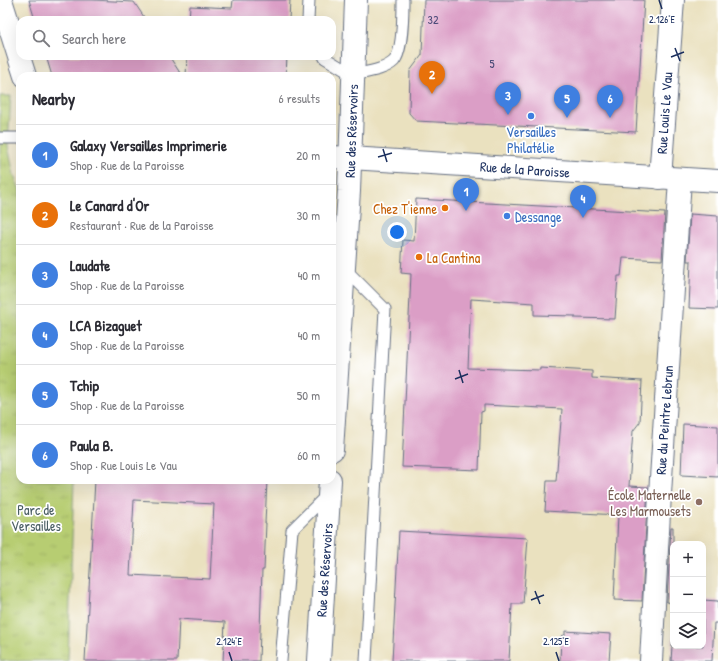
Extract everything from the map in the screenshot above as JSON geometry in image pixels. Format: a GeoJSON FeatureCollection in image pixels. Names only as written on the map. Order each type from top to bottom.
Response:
{"type":"FeatureCollection","features":[{"type":"Feature","properties":{"kind":"street"},"geometry":{"type":"LineString","coordinates":[[1,0],[16,48]]}},
{"type":"Feature","properties":{"kind":"street","name":"Rue des Réservoirs"},"geometry":{"type":"LineString","coordinates":[[336,389],[344,268],[341,158],[353,75],[356,0]]}},
{"type":"Feature","properties":{"kind":"street","name":"Rue Louis Le Vau"},"geometry":{"type":"LineString","coordinates":[[670,178],[673,0]]}},
{"type":"Feature","properties":{"kind":"street"},"geometry":{"type":"LineString","coordinates":[[20,60],[24,72]]}},
{"type":"Feature","properties":{"kind":"street","name":"Rue de la Paroisse"},"geometry":{"type":"LineString","coordinates":[[341,158],[718,181]]}},
{"type":"Feature","properties":{"kind":"street","name":"Rue du Peintre Lebrun"},"geometry":{"type":"LineString","coordinates":[[651,661],[660,494],[670,178]]}},
{"type":"Feature","properties":{"kind":"street","name":"Rue des Réservoirs"},"geometry":{"type":"LineString","coordinates":[[319,661],[330,487]]}},
{"type":"Feature","properties":{"kind":"lane"},"geometry":{"type":"LineString","coordinates":[[308,16],[309,0]]}},
{"type":"Feature","properties":{"kind":"lane","name":"Rue des Réservoirs"},"geometry":{"type":"LineString","coordinates":[[353,75],[384,67],[395,60],[402,40],[403,0]]}},
{"type":"Feature","properties":{"kind":"lane"},"geometry":{"type":"LineString","coordinates":[[328,60],[353,75]]}},
{"type":"Feature","properties":{"kind":"lane"},"geometry":{"type":"LineString","coordinates":[[0,138],[16,138]]}},
{"type":"Feature","properties":{"kind":"lane"},"geometry":{"type":"LineString","coordinates":[[344,268],[385,309],[366,661]]}},
{"type":"Feature","properties":{"kind":"lane"},"geometry":{"type":"LineString","coordinates":[[281,661],[292,530],[330,487]]}},
{"type":"Feature","properties":{"kind":"green space","name":"Parc de Versailles"},"geometry":{"type":"Polygon","coordinates":[[[0,96],[11,96],[8,146],[16,180],[16,484],[74,484],[68,661],[0,661],[0,96]]]}},
{"type":"Feature","properties":{"kind":"building"},"geometry":{"type":"Polygon","coordinates":[[[29,0],[134,2],[143,16],[34,16],[29,0]]]}},
{"type":"Feature","properties":{"kind":"building"},"geometry":{"type":"Polygon","coordinates":[[[233,0],[290,0],[289,16],[189,16],[190,6],[232,8],[233,0]]]}},
{"type":"Feature","properties":{"kind":"building"},"geometry":{"type":"Polygon","coordinates":[[[424,0],[644,0],[636,132],[416,121],[409,113],[410,71],[422,55],[424,0]]]}},
{"type":"Feature","properties":{"kind":"building"},"geometry":{"type":"Polygon","coordinates":[[[47,60],[172,60],[179,72],[51,72],[47,60]]]}},
{"type":"Feature","properties":{"kind":"building"},"geometry":{"type":"Polygon","coordinates":[[[187,60],[287,60],[286,72],[186,72],[187,60]]]}},
{"type":"Feature","properties":{"kind":"building"},"geometry":{"type":"Polygon","coordinates":[[[416,199],[665,213],[662,260],[623,258],[621,276],[618,276],[615,319],[534,315],[534,303],[471,299],[468,368],[540,370],[540,368],[592,371],[592,378],[642,381],[640,422],[633,431],[629,486],[648,487],[642,601],[614,600],[618,515],[545,511],[547,481],[556,481],[562,409],[484,405],[484,411],[481,412],[479,470],[402,467],[411,274],[401,273],[403,240],[414,241],[416,199]]]}},
{"type":"Feature","properties":{"kind":"building"},"geometry":{"type":"Polygon","coordinates":[[[690,214],[718,216],[718,309],[689,308],[691,261],[687,261],[690,214]]]}},
{"type":"Feature","properties":{"kind":"building"},"geometry":{"type":"Polygon","coordinates":[[[683,424],[718,426],[718,477],[681,475],[683,424]]]}},
{"type":"Feature","properties":{"kind":"building"},"geometry":{"type":"Polygon","coordinates":[[[95,484],[267,484],[259,661],[223,661],[225,622],[179,619],[177,661],[85,661],[95,484]],[[134,500],[130,575],[210,579],[214,504],[134,500]]]}},
{"type":"Feature","properties":{"kind":"building"},"geometry":{"type":"Polygon","coordinates":[[[671,527],[673,527],[673,541],[670,541],[671,527]]]}},
{"type":"Feature","properties":{"kind":"building"},"geometry":{"type":"Polygon","coordinates":[[[399,531],[528,538],[523,604],[512,604],[509,661],[392,661],[399,531]]]}},
{"type":"Feature","properties":{"kind":"building"},"geometry":{"type":"Polygon","coordinates":[[[670,546],[670,602],[667,602],[670,546]]]}},
{"type":"Feature","properties":{"kind":"building"},"geometry":{"type":"Polygon","coordinates":[[[706,600],[718,601],[718,623],[714,623],[712,661],[671,661],[672,649],[706,649],[706,600]]]}},
{"type":"Feature","properties":{"kind":"building"},"geometry":{"type":"Polygon","coordinates":[[[565,631],[611,634],[609,661],[560,661],[561,636],[565,635],[565,631]]]}},
{"type":"Feature","properties":{"kind":"place","name":"Le Canard d'Or"},"geometry":{"type":"Point","coordinates":[432,94]}},
{"type":"Feature","properties":{"kind":"place","name":"Laudate"},"geometry":{"type":"Point","coordinates":[508,115]}},
{"type":"Feature","properties":{"kind":"place","name":"Versailles Philatélie"},"geometry":{"type":"Point","coordinates":[531,116]}},
{"type":"Feature","properties":{"kind":"place","name":"Tchip"},"geometry":{"type":"Point","coordinates":[567,118]}},
{"type":"Feature","properties":{"kind":"place","name":"Paula B."},"geometry":{"type":"Point","coordinates":[610,118]}},
{"type":"Feature","properties":{"kind":"place","name":"Chez T'ienne"},"geometry":{"type":"Point","coordinates":[445,208]}},
{"type":"Feature","properties":{"kind":"place","name":"Galaxy Versailles Imprimerie"},"geometry":{"type":"Point","coordinates":[466,211]}},
{"type":"Feature","properties":{"kind":"place","name":"Dessange"},"geometry":{"type":"Point","coordinates":[507,216]}},
{"type":"Feature","properties":{"kind":"place","name":"LCA Bizaguet"},"geometry":{"type":"Point","coordinates":[583,218]}},
{"type":"Feature","properties":{"kind":"place","name":"La Cantina"},"geometry":{"type":"Point","coordinates":[419,257]}},
{"type":"Feature","properties":{"kind":"place","name":"École Maternelle Les Marmousets"},"geometry":{"type":"Point","coordinates":[699,502]}}]}
